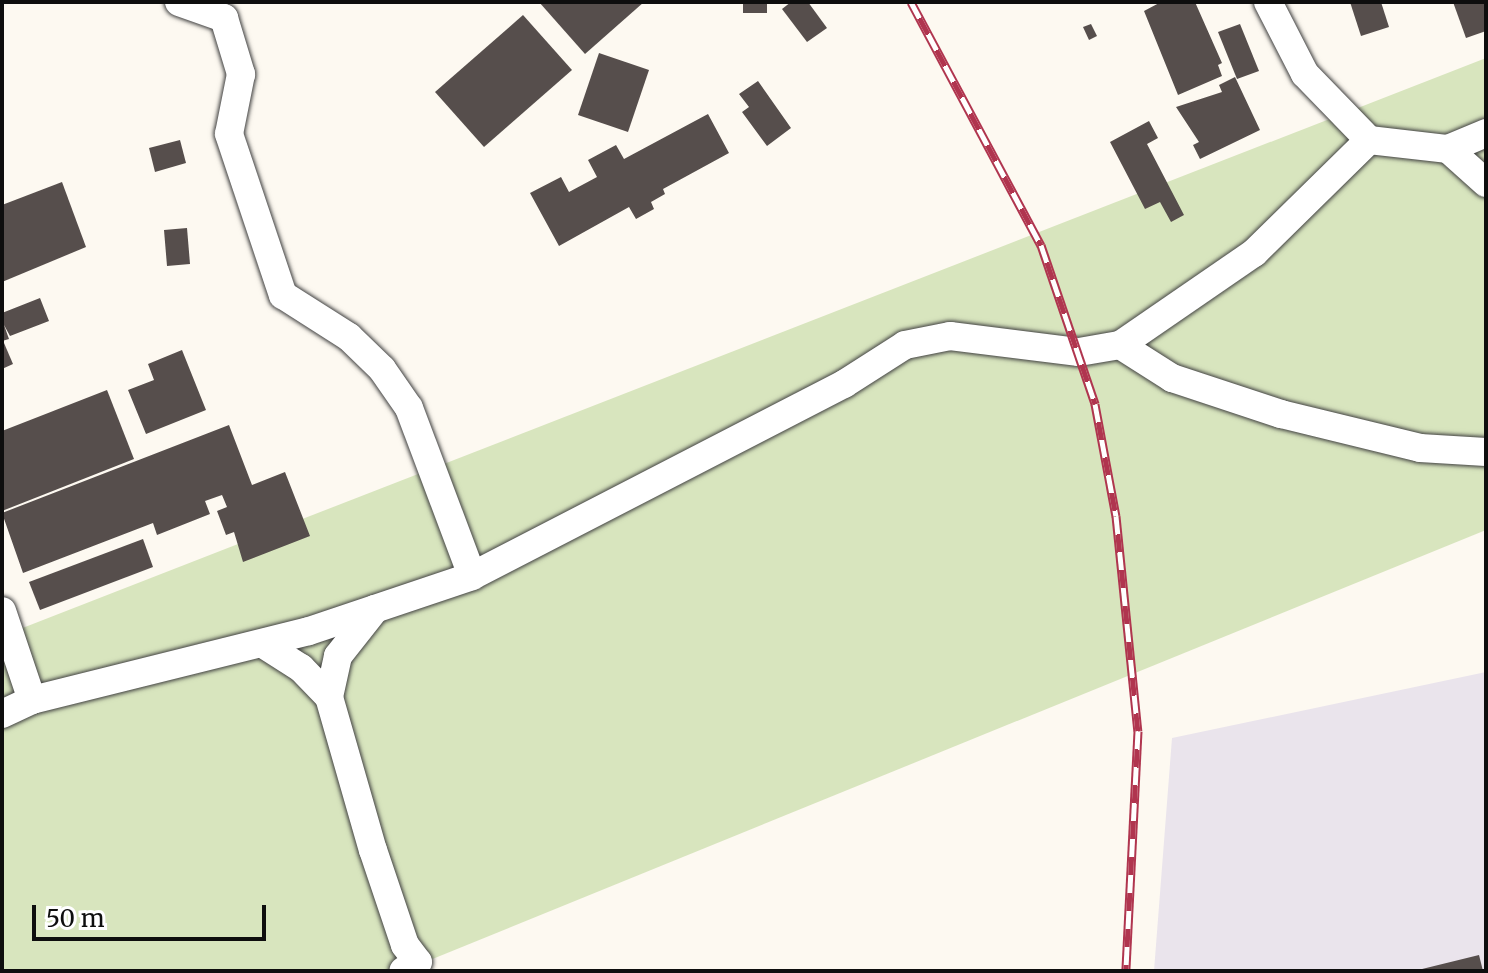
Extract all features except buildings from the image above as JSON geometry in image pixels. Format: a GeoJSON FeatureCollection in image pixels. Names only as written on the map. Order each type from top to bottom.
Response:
{"type":"FeatureCollection","features":[{"type":"Feature","properties":{"kind":"street"},"geometry":{"type":"LineString","coordinates":[[179,2],[224,18],[241,74],[229,134],[283,295],[349,337],[382,369],[409,408],[472,576]]}},
{"type":"Feature","properties":{"kind":"street"},"geometry":{"type":"LineString","coordinates":[[1268,2],[1305,74],[1369,140],[1448,149],[1486,133]]}},
{"type":"Feature","properties":{"kind":"street"},"geometry":{"type":"LineString","coordinates":[[2,714],[32,700],[263,644],[472,576],[844,384],[905,345],[950,336],[1079,352],[1120,345],[1254,253],[1369,140]]}},
{"type":"Feature","properties":{"kind":"street"},"geometry":{"type":"LineString","coordinates":[[1448,149],[1486,183]]}},
{"type":"Feature","properties":{"kind":"street"},"geometry":{"type":"LineString","coordinates":[[1120,345],[1172,378],[1281,414],[1420,448],[1486,452]]}},
{"type":"Feature","properties":{"kind":"street"},"geometry":{"type":"LineString","coordinates":[[329,697],[338,656],[375,609]]}},
{"type":"Feature","properties":{"kind":"street"},"geometry":{"type":"LineString","coordinates":[[2,611],[32,700]]}},
{"type":"Feature","properties":{"kind":"street"},"geometry":{"type":"LineString","coordinates":[[263,644],[301,668],[329,697],[373,850],[405,945],[418,962],[403,971]]}},
{"type":"Feature","properties":{"kind":"shaded area"},"geometry":{"type":"Polygon","coordinates":[[[1486,672],[1486,971],[1154,971],[1172,738],[1486,672]]]}},
{"type":"Feature","properties":{"kind":"green space"},"geometry":{"type":"Polygon","coordinates":[[[1486,58],[1486,530],[403,971],[2,971],[2,636],[1486,58]]]}},
{"type":"Feature","properties":{"kind":"railway"},"geometry":{"type":"LineString","coordinates":[[911,2],[1041,245],[1095,404],[1116,516],[1138,731],[1126,971]]}}]}
